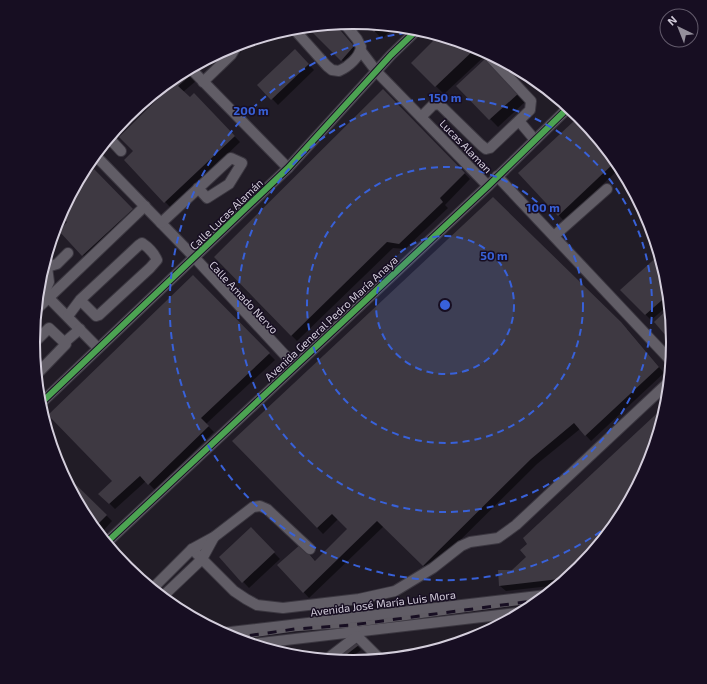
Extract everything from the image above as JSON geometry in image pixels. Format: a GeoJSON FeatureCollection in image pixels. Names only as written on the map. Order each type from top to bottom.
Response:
{"type":"FeatureCollection","features":[{"type":"Feature","properties":{"kind":"street","name":"Lucas Alaman"},"geometry":{"type":"LineString","coordinates":[[349,29],[360,43],[361,51],[377,72],[488,186]]}},
{"type":"Feature","properties":{"kind":"street"},"geometry":{"type":"LineString","coordinates":[[299,34],[332,70],[343,70],[361,51]]}},
{"type":"Feature","properties":{"kind":"street","name":"Calle Lucas Alamán"},"geometry":{"type":"LineString","coordinates":[[46,398],[288,168],[413,35]]}},
{"type":"Feature","properties":{"kind":"street"},"geometry":{"type":"LineString","coordinates":[[203,82],[232,54]]}},
{"type":"Feature","properties":{"kind":"street"},"geometry":{"type":"LineString","coordinates":[[421,117],[433,106],[439,104],[480,145],[488,150],[530,110],[532,102],[496,63]]}},
{"type":"Feature","properties":{"kind":"street"},"geometry":{"type":"LineString","coordinates":[[194,73],[288,168]]}},
{"type":"Feature","properties":{"kind":"street","name":"Avenida General Pedro María Anaya"},"geometry":{"type":"LineString","coordinates":[[110,539],[488,186],[565,111]]}},
{"type":"Feature","properties":{"kind":"street"},"geometry":{"type":"LineString","coordinates":[[518,121],[535,140]]}},
{"type":"Feature","properties":{"kind":"street"},"geometry":{"type":"LineString","coordinates":[[113,142],[121,151]]}},
{"type":"Feature","properties":{"kind":"street","name":"Calle Amado Nervo"},"geometry":{"type":"LineString","coordinates":[[99,159],[195,258],[294,366]]}},
{"type":"Feature","properties":{"kind":"street"},"geometry":{"type":"LineString","coordinates":[[498,176],[666,356]]}},
{"type":"Feature","properties":{"kind":"street"},"geometry":{"type":"LineString","coordinates":[[161,222],[198,188]]}},
{"type":"Feature","properties":{"kind":"street"},"geometry":{"type":"LineString","coordinates":[[554,236],[607,189]]}},
{"type":"Feature","properties":{"kind":"street"},"geometry":{"type":"LineString","coordinates":[[45,292],[145,206]]}},
{"type":"Feature","properties":{"kind":"street"},"geometry":{"type":"LineString","coordinates":[[68,316],[80,300],[139,245],[142,243],[145,245],[155,256],[157,260],[150,268],[99,315],[96,316],[93,314],[80,300]]}},
{"type":"Feature","properties":{"kind":"street"},"geometry":{"type":"LineString","coordinates":[[50,265],[57,264],[68,252]]}},
{"type":"Feature","properties":{"kind":"street"},"geometry":{"type":"LineString","coordinates":[[45,291],[49,282],[48,276]]}},
{"type":"Feature","properties":{"kind":"street"},"geometry":{"type":"LineString","coordinates":[[45,293],[98,348]]}},
{"type":"Feature","properties":{"kind":"street"},"geometry":{"type":"LineString","coordinates":[[40,337],[49,328],[65,342]]}},
{"type":"Feature","properties":{"kind":"street"},"geometry":{"type":"LineString","coordinates":[[42,369],[66,346],[65,342],[80,329]]}},
{"type":"Feature","properties":{"kind":"street"},"geometry":{"type":"LineString","coordinates":[[192,549],[234,591],[251,602],[269,607],[283,608],[358,599],[395,591],[433,568],[461,546],[470,542],[498,538],[516,525],[663,387]]}},
{"type":"Feature","properties":{"kind":"street"},"geometry":{"type":"LineString","coordinates":[[156,585],[192,549],[214,537],[247,509],[253,506],[260,506],[274,516],[310,549]]}},
{"type":"Feature","properties":{"kind":"street"},"geometry":{"type":"LineString","coordinates":[[167,593],[202,559],[214,537]]}},
{"type":"Feature","properties":{"kind":"street","name":"Avenida José María Luis Mora"},"geometry":{"type":"LineString","coordinates":[[235,632],[535,597]]}},
{"type":"Feature","properties":{"kind":"street"},"geometry":{"type":"LineString","coordinates":[[267,643],[356,634],[508,614]]}},
{"type":"Feature","properties":{"kind":"street"},"geometry":{"type":"LineString","coordinates":[[352,619],[356,634],[375,654]]}},
{"type":"Feature","properties":{"kind":"street"},"geometry":{"type":"LineString","coordinates":[[333,654],[356,634]]}},
{"type":"Feature","properties":{"kind":"building"},"geometry":{"type":"Polygon","coordinates":[[[340,30],[354,46],[341,61],[312,32],[340,30]]]}},
{"type":"Feature","properties":{"kind":"building"},"geometry":{"type":"Polygon","coordinates":[[[434,40],[471,52],[435,87],[411,63],[434,40]]]}},
{"type":"Feature","properties":{"kind":"building"},"geometry":{"type":"Polygon","coordinates":[[[295,49],[309,64],[271,100],[257,85],[295,49]]]}},
{"type":"Feature","properties":{"kind":"building"},"geometry":{"type":"Polygon","coordinates":[[[486,58],[519,93],[489,120],[456,86],[486,58]]]}},
{"type":"Feature","properties":{"kind":"building"},"geometry":{"type":"Polygon","coordinates":[[[191,75],[178,86],[190,97],[194,93],[235,136],[164,203],[124,160],[133,151],[119,137],[162,95],[191,75]]]}},
{"type":"Feature","properties":{"kind":"building"},"geometry":{"type":"Polygon","coordinates":[[[383,89],[465,173],[440,198],[443,202],[399,244],[387,242],[291,336],[214,257],[383,89]]]}},
{"type":"Feature","properties":{"kind":"building"},"geometry":{"type":"Polygon","coordinates":[[[574,121],[602,151],[612,165],[558,216],[518,173],[574,121]]]}},
{"type":"Feature","properties":{"kind":"building"},"geometry":{"type":"Polygon","coordinates":[[[94,169],[133,209],[82,256],[60,232],[67,222],[65,220],[82,185],[94,169]]]}},
{"type":"Feature","properties":{"kind":"building"},"geometry":{"type":"Polygon","coordinates":[[[493,197],[621,322],[659,367],[585,436],[574,423],[531,459],[423,566],[377,521],[303,593],[277,565],[301,544],[315,561],[347,529],[332,514],[317,528],[232,441],[493,197]]]}},
{"type":"Feature","properties":{"kind":"building"},"geometry":{"type":"Polygon","coordinates":[[[655,258],[664,299],[645,315],[620,290],[655,258]]]}},
{"type":"Feature","properties":{"kind":"building"},"geometry":{"type":"Polygon","coordinates":[[[193,275],[270,353],[201,418],[209,426],[148,485],[140,476],[109,504],[98,494],[112,481],[50,417],[49,414],[193,275]]]}},
{"type":"Feature","properties":{"kind":"building"},"geometry":{"type":"Polygon","coordinates":[[[665,312],[666,336],[654,322],[665,312]]]}},
{"type":"Feature","properties":{"kind":"building"},"geometry":{"type":"Polygon","coordinates":[[[658,412],[643,462],[625,499],[602,533],[560,577],[557,579],[499,586],[498,570],[512,570],[526,557],[520,550],[527,544],[523,538],[658,412]]]}},
{"type":"Feature","properties":{"kind":"building"},"geometry":{"type":"Polygon","coordinates":[[[75,483],[107,515],[98,524],[75,483]]]}},
{"type":"Feature","properties":{"kind":"building"},"geometry":{"type":"Polygon","coordinates":[[[251,527],[275,552],[242,583],[219,557],[251,527]]]}},
{"type":"Feature","properties":{"kind":"building"},"geometry":{"type":"Polygon","coordinates":[[[354,641],[359,645],[346,655],[340,654],[354,641]]]}},
{"type":"Feature","properties":{"kind":"railway"},"geometry":{"type":"LineString","coordinates":[[247,636],[295,629],[352,625],[527,602]]}},
{"type":"Feature","properties":{"kind":"cycle path"},"geometry":{"type":"LineString","coordinates":[[46,398],[288,168],[391,55],[412,35]]}},
{"type":"Feature","properties":{"kind":"cycle path"},"geometry":{"type":"LineString","coordinates":[[110,539],[488,186],[565,111]]}}]}
